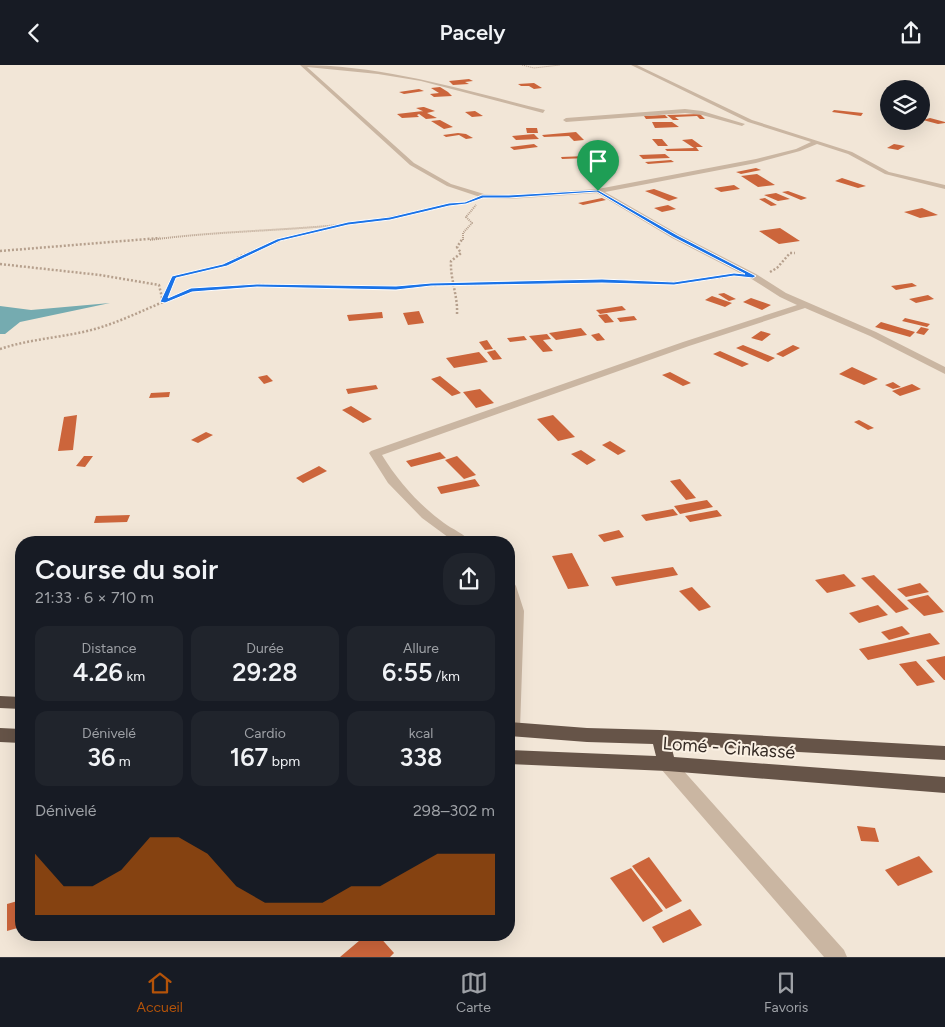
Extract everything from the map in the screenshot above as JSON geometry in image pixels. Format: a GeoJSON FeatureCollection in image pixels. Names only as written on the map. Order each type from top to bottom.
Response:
{"type":"FeatureCollection","features":[{"type":"Feature","properties":{"kind":"highway"},"geometry":{"type":"LineString","coordinates":[[0,702],[15,703]]}},
{"type":"Feature","properties":{"kind":"highway","name":"Lomé - Cinkassé"},"geometry":{"type":"LineString","coordinates":[[515,729],[587,735],[660,737],[945,753]]}},
{"type":"Feature","properties":{"kind":"highway"},"geometry":{"type":"LineString","coordinates":[[0,735],[15,736]]}},
{"type":"Feature","properties":{"kind":"highway"},"geometry":{"type":"LineString","coordinates":[[660,737],[667,764]]}},
{"type":"Feature","properties":{"kind":"highway","name":"Lomé - Cinkassé"},"geometry":{"type":"LineString","coordinates":[[515,757],[667,764],[945,785]]}},
{"type":"Feature","properties":{"kind":"street"},"geometry":{"type":"LineString","coordinates":[[303,65],[401,75],[455,87],[543,111]]}},
{"type":"Feature","properties":{"kind":"street"},"geometry":{"type":"LineString","coordinates":[[303,65],[412,164],[430,176],[449,185],[482,196],[509,197],[598,191],[756,161],[798,150],[815,143]]}},
{"type":"Feature","properties":{"kind":"street"},"geometry":{"type":"LineString","coordinates":[[633,65],[750,121],[850,153],[887,173],[945,187]]}},
{"type":"Feature","properties":{"kind":"street"},"geometry":{"type":"LineString","coordinates":[[566,120],[686,111],[702,113],[747,126],[801,137]]}},
{"type":"Feature","properties":{"kind":"street"},"geometry":{"type":"LineString","coordinates":[[598,191],[675,236],[753,276],[783,295],[873,334],[945,371]]}},
{"type":"Feature","properties":{"kind":"street"},"geometry":{"type":"LineString","coordinates":[[454,536],[406,498],[383,468],[375,453],[686,344],[805,305]]}},
{"type":"Feature","properties":{"kind":"street"},"geometry":{"type":"LineString","coordinates":[[515,602],[518,611],[515,662]]}},
{"type":"Feature","properties":{"kind":"street"},"geometry":{"type":"LineString","coordinates":[[667,764],[837,957]]}},
{"type":"Feature","properties":{"kind":"path"},"geometry":{"type":"LineString","coordinates":[[522,65],[534,68],[560,65]]}},
{"type":"Feature","properties":{"kind":"path"},"geometry":{"type":"LineString","coordinates":[[0,251],[139,241],[192,234],[348,224],[466,203],[482,196]]}},
{"type":"Feature","properties":{"kind":"path"},"geometry":{"type":"LineString","coordinates":[[457,314],[454,285],[450,272],[451,261],[461,253],[457,247],[463,240],[463,233],[472,223],[466,217],[482,196]]}},
{"type":"Feature","properties":{"kind":"path"},"geometry":{"type":"LineString","coordinates":[[163,302],[174,277],[225,265],[278,240],[348,224]]}},
{"type":"Feature","properties":{"kind":"path"},"geometry":{"type":"LineString","coordinates":[[0,349],[13,344],[86,331],[191,290],[257,285],[370,288],[602,281],[674,283],[734,275],[763,278],[777,268],[790,253],[795,253]]}},
{"type":"Feature","properties":{"kind":"path"},"geometry":{"type":"LineString","coordinates":[[0,264],[72,273],[125,277],[159,285],[163,302]]}},
{"type":"Feature","properties":{"kind":"water"},"geometry":{"type":"Polygon","coordinates":[[[110,303],[20,322],[5,334],[0,334],[0,306],[31,310],[110,303]]]}},
{"type":"Feature","properties":{"kind":"building"},"geometry":{"type":"Polygon","coordinates":[[[469,79],[473,81],[465,82],[469,84],[453,85],[449,81],[469,79]]]}},
{"type":"Feature","properties":{"kind":"building"},"geometry":{"type":"Polygon","coordinates":[[[534,83],[542,88],[534,89],[518,84],[534,83]]]}},
{"type":"Feature","properties":{"kind":"building"},"geometry":{"type":"Polygon","coordinates":[[[440,87],[452,96],[434,97],[430,94],[439,93],[431,88],[440,87]]]}},
{"type":"Feature","properties":{"kind":"building"},"geometry":{"type":"Polygon","coordinates":[[[419,89],[424,91],[404,94],[399,92],[419,89]]]}},
{"type":"Feature","properties":{"kind":"building"},"geometry":{"type":"Polygon","coordinates":[[[423,107],[435,111],[427,113],[416,108],[423,107]]]}},
{"type":"Feature","properties":{"kind":"building"},"geometry":{"type":"Polygon","coordinates":[[[834,110],[863,113],[861,116],[832,112],[834,110]]]}},
{"type":"Feature","properties":{"kind":"building"},"geometry":{"type":"Polygon","coordinates":[[[423,111],[437,118],[426,119],[419,114],[417,115],[419,117],[402,118],[397,114],[423,111]]]}},
{"type":"Feature","properties":{"kind":"building"},"geometry":{"type":"Polygon","coordinates":[[[475,111],[483,116],[472,117],[465,112],[475,111]]]}},
{"type":"Feature","properties":{"kind":"building"},"geometry":{"type":"Polygon","coordinates":[[[700,114],[705,119],[700,119],[697,116],[675,117],[679,120],[673,120],[667,115],[700,114]]]}},
{"type":"Feature","properties":{"kind":"building"},"geometry":{"type":"Polygon","coordinates":[[[665,115],[668,118],[646,119],[644,116],[665,115]]]}},
{"type":"Feature","properties":{"kind":"building"},"geometry":{"type":"Polygon","coordinates":[[[930,118],[945,122],[938,124],[930,122],[930,118]]]}},
{"type":"Feature","properties":{"kind":"building"},"geometry":{"type":"Polygon","coordinates":[[[440,120],[453,127],[444,129],[431,121],[440,120]]]}},
{"type":"Feature","properties":{"kind":"building"},"geometry":{"type":"Polygon","coordinates":[[[652,122],[672,122],[679,127],[655,128],[652,122]]]}},
{"type":"Feature","properties":{"kind":"building"},"geometry":{"type":"Polygon","coordinates":[[[526,128],[537,128],[538,133],[527,133],[526,128]]]}},
{"type":"Feature","properties":{"kind":"building"},"geometry":{"type":"Polygon","coordinates":[[[576,132],[584,140],[574,141],[569,136],[544,137],[542,135],[576,132]]]}},
{"type":"Feature","properties":{"kind":"building"},"geometry":{"type":"Polygon","coordinates":[[[466,134],[473,138],[466,139],[459,135],[446,137],[443,135],[466,134]]]}},
{"type":"Feature","properties":{"kind":"building"},"geometry":{"type":"Polygon","coordinates":[[[534,134],[539,139],[516,140],[512,136],[534,134]]]}},
{"type":"Feature","properties":{"kind":"building"},"geometry":{"type":"Polygon","coordinates":[[[652,139],[662,139],[668,146],[658,146],[652,139]]]}},
{"type":"Feature","properties":{"kind":"building"},"geometry":{"type":"Polygon","coordinates":[[[692,139],[703,147],[696,147],[699,151],[667,151],[665,149],[694,148],[682,140],[692,139]]]}},
{"type":"Feature","properties":{"kind":"building"},"geometry":{"type":"Polygon","coordinates":[[[534,144],[538,147],[514,150],[510,147],[534,144]]]}},
{"type":"Feature","properties":{"kind":"building"},"geometry":{"type":"Polygon","coordinates":[[[894,144],[905,146],[898,150],[887,148],[894,144]]]}},
{"type":"Feature","properties":{"kind":"building"},"geometry":{"type":"Polygon","coordinates":[[[665,154],[670,158],[643,159],[639,155],[665,154]]]}},
{"type":"Feature","properties":{"kind":"building"},"geometry":{"type":"Polygon","coordinates":[[[587,156],[588,158],[562,159],[561,157],[587,156]]]}},
{"type":"Feature","properties":{"kind":"building"},"geometry":{"type":"Polygon","coordinates":[[[588,156],[614,156],[615,160],[589,160],[588,156]]]}},
{"type":"Feature","properties":{"kind":"building"},"geometry":{"type":"Polygon","coordinates":[[[671,160],[674,162],[648,164],[645,162],[671,160]]]}},
{"type":"Feature","properties":{"kind":"building"},"geometry":{"type":"Polygon","coordinates":[[[756,168],[761,170],[741,174],[736,172],[756,168]]]}},
{"type":"Feature","properties":{"kind":"building"},"geometry":{"type":"Polygon","coordinates":[[[757,174],[775,185],[758,187],[741,176],[757,174]]]}},
{"type":"Feature","properties":{"kind":"building"},"geometry":{"type":"Polygon","coordinates":[[[842,178],[866,186],[858,188],[835,181],[842,178]]]}},
{"type":"Feature","properties":{"kind":"building"},"geometry":{"type":"Polygon","coordinates":[[[734,185],[740,189],[721,192],[714,188],[734,185]]]}},
{"type":"Feature","properties":{"kind":"building"},"geometry":{"type":"Polygon","coordinates":[[[654,189],[678,198],[669,201],[645,191],[654,189]]]}},
{"type":"Feature","properties":{"kind":"building"},"geometry":{"type":"Polygon","coordinates":[[[788,191],[807,198],[801,200],[782,192],[788,191]]]}},
{"type":"Feature","properties":{"kind":"building"},"geometry":{"type":"Polygon","coordinates":[[[776,193],[790,199],[778,201],[764,195],[776,193]]]}},
{"type":"Feature","properties":{"kind":"building"},"geometry":{"type":"Polygon","coordinates":[[[602,198],[606,200],[583,205],[578,203],[602,198]]]}},
{"type":"Feature","properties":{"kind":"building"},"geometry":{"type":"Polygon","coordinates":[[[765,198],[777,205],[771,206],[759,199],[765,198]]]}},
{"type":"Feature","properties":{"kind":"building"},"geometry":{"type":"Polygon","coordinates":[[[668,205],[676,209],[662,212],[654,208],[668,205]]]}},
{"type":"Feature","properties":{"kind":"building"},"geometry":{"type":"Polygon","coordinates":[[[922,208],[938,215],[920,218],[904,212],[922,208]]]}},
{"type":"Feature","properties":{"kind":"building"},"geometry":{"type":"Polygon","coordinates":[[[780,228],[800,241],[779,244],[759,231],[780,228]]]}},
{"type":"Feature","properties":{"kind":"building"},"geometry":{"type":"Polygon","coordinates":[[[912,283],[917,286],[896,290],[891,286],[912,283]]]}},
{"type":"Feature","properties":{"kind":"building"},"geometry":{"type":"Polygon","coordinates":[[[724,293],[736,299],[729,301],[718,294],[724,293]]]}},
{"type":"Feature","properties":{"kind":"building"},"geometry":{"type":"Polygon","coordinates":[[[928,295],[934,299],[916,303],[909,299],[928,295]]]}},
{"type":"Feature","properties":{"kind":"building"},"geometry":{"type":"Polygon","coordinates":[[[712,296],[732,303],[725,307],[705,300],[712,296]]]}},
{"type":"Feature","properties":{"kind":"building"},"geometry":{"type":"Polygon","coordinates":[[[751,298],[771,305],[762,310],[743,302],[751,298]]]}},
{"type":"Feature","properties":{"kind":"building"},"geometry":{"type":"Polygon","coordinates":[[[622,306],[626,310],[600,314],[596,310],[622,306]]]}},
{"type":"Feature","properties":{"kind":"building"},"geometry":{"type":"Polygon","coordinates":[[[419,311],[424,323],[408,325],[403,313],[419,311]]]}},
{"type":"Feature","properties":{"kind":"building"},"geometry":{"type":"Polygon","coordinates":[[[382,312],[383,318],[349,321],[347,315],[382,312]]]}},
{"type":"Feature","properties":{"kind":"building"},"geometry":{"type":"Polygon","coordinates":[[[607,314],[614,322],[605,323],[598,315],[607,314]]]}},
{"type":"Feature","properties":{"kind":"building"},"geometry":{"type":"Polygon","coordinates":[[[634,316],[637,320],[620,322],[617,318],[634,316]]]}},
{"type":"Feature","properties":{"kind":"building"},"geometry":{"type":"Polygon","coordinates":[[[905,318],[930,324],[927,327],[902,321],[905,318]]]}},
{"type":"Feature","properties":{"kind":"building"},"geometry":{"type":"Polygon","coordinates":[[[881,322],[915,332],[910,337],[875,327],[881,322]]]}},
{"type":"Feature","properties":{"kind":"building"},"geometry":{"type":"Polygon","coordinates":[[[921,327],[929,329],[924,335],[916,333],[921,327]]]}},
{"type":"Feature","properties":{"kind":"building"},"geometry":{"type":"Polygon","coordinates":[[[581,328],[587,335],[556,340],[549,333],[581,328]]]}},
{"type":"Feature","properties":{"kind":"building"},"geometry":{"type":"Polygon","coordinates":[[[761,331],[771,334],[762,341],[751,338],[761,331]]]}},
{"type":"Feature","properties":{"kind":"building"},"geometry":{"type":"Polygon","coordinates":[[[599,333],[605,340],[597,341],[591,335],[599,333]]]}},
{"type":"Feature","properties":{"kind":"building"},"geometry":{"type":"Polygon","coordinates":[[[547,334],[551,339],[543,340],[553,351],[543,352],[529,336],[547,334]]]}},
{"type":"Feature","properties":{"kind":"building"},"geometry":{"type":"Polygon","coordinates":[[[524,336],[527,340],[510,342],[507,338],[524,336]]]}},
{"type":"Feature","properties":{"kind":"building"},"geometry":{"type":"Polygon","coordinates":[[[487,340],[493,349],[485,350],[479,342],[487,340]]]}},
{"type":"Feature","properties":{"kind":"building"},"geometry":{"type":"Polygon","coordinates":[[[743,345],[775,358],[768,362],[736,348],[743,345]]]}},
{"type":"Feature","properties":{"kind":"building"},"geometry":{"type":"Polygon","coordinates":[[[793,345],[800,348],[783,357],[776,354],[793,345]]]}},
{"type":"Feature","properties":{"kind":"building"},"geometry":{"type":"Polygon","coordinates":[[[495,350],[502,359],[493,360],[487,352],[495,350]]]}},
{"type":"Feature","properties":{"kind":"building"},"geometry":{"type":"Polygon","coordinates":[[[720,351],[749,364],[742,367],[713,354],[720,351]]]}},
{"type":"Feature","properties":{"kind":"building"},"geometry":{"type":"Polygon","coordinates":[[[479,352],[488,362],[454,368],[446,358],[479,352]]]}},
{"type":"Feature","properties":{"kind":"building"},"geometry":{"type":"Polygon","coordinates":[[[852,367],[878,379],[864,385],[839,374],[852,367]]]}},
{"type":"Feature","properties":{"kind":"building"},"geometry":{"type":"Polygon","coordinates":[[[670,372],[691,383],[683,386],[662,375],[670,372]]]}},
{"type":"Feature","properties":{"kind":"building"},"geometry":{"type":"Polygon","coordinates":[[[267,375],[273,381],[264,384],[258,377],[267,375]]]}},
{"type":"Feature","properties":{"kind":"building"},"geometry":{"type":"Polygon","coordinates":[[[440,376],[461,393],[452,396],[431,379],[440,376]]]}},
{"type":"Feature","properties":{"kind":"building"},"geometry":{"type":"Polygon","coordinates":[[[893,382],[901,387],[893,389],[885,385],[893,382]]]}},
{"type":"Feature","properties":{"kind":"building"},"geometry":{"type":"Polygon","coordinates":[[[912,384],[921,389],[900,396],[892,391],[912,384]]]}},
{"type":"Feature","properties":{"kind":"building"},"geometry":{"type":"Polygon","coordinates":[[[376,385],[378,389],[348,394],[346,389],[376,385]]]}},
{"type":"Feature","properties":{"kind":"building"},"geometry":{"type":"Polygon","coordinates":[[[480,389],[494,403],[476,408],[463,392],[480,389]]]}},
{"type":"Feature","properties":{"kind":"building"},"geometry":{"type":"Polygon","coordinates":[[[170,392],[169,397],[149,398],[151,393],[170,392]]]}},
{"type":"Feature","properties":{"kind":"building"},"geometry":{"type":"Polygon","coordinates":[[[351,406],[372,419],[363,423],[342,410],[351,406]]]}},
{"type":"Feature","properties":{"kind":"building"},"geometry":{"type":"Polygon","coordinates":[[[77,415],[73,450],[58,451],[64,417],[77,415]]]}},
{"type":"Feature","properties":{"kind":"building"},"geometry":{"type":"Polygon","coordinates":[[[553,415],[575,437],[558,441],[537,419],[553,415]]]}},
{"type":"Feature","properties":{"kind":"building"},"geometry":{"type":"Polygon","coordinates":[[[859,420],[874,428],[868,430],[854,422],[859,420]]]}},
{"type":"Feature","properties":{"kind":"building"},"geometry":{"type":"Polygon","coordinates":[[[206,432],[213,435],[198,443],[191,440],[206,432]]]}},
{"type":"Feature","properties":{"kind":"building"},"geometry":{"type":"Polygon","coordinates":[[[610,441],[626,451],[618,455],[602,445],[610,441]]]}},
{"type":"Feature","properties":{"kind":"building"},"geometry":{"type":"Polygon","coordinates":[[[581,450],[596,460],[587,465],[571,454],[581,450]]]}},
{"type":"Feature","properties":{"kind":"building"},"geometry":{"type":"Polygon","coordinates":[[[440,452],[446,458],[411,467],[406,461],[440,452]]]}},
{"type":"Feature","properties":{"kind":"building"},"geometry":{"type":"Polygon","coordinates":[[[84,456],[93,456],[85,467],[76,466],[84,456]]]}},
{"type":"Feature","properties":{"kind":"building"},"geometry":{"type":"Polygon","coordinates":[[[457,456],[476,475],[464,479],[445,460],[457,456]]]}},
{"type":"Feature","properties":{"kind":"building"},"geometry":{"type":"Polygon","coordinates":[[[319,466],[327,471],[303,483],[296,478],[319,466]]]}},
{"type":"Feature","properties":{"kind":"building"},"geometry":{"type":"Polygon","coordinates":[[[475,479],[480,486],[441,494],[437,487],[475,479]]]}},
{"type":"Feature","properties":{"kind":"building"},"geometry":{"type":"Polygon","coordinates":[[[680,479],[696,498],[686,500],[670,481],[680,479]]]}},
{"type":"Feature","properties":{"kind":"building"},"geometry":{"type":"Polygon","coordinates":[[[707,500],[713,507],[680,514],[674,506],[707,500]]]}},
{"type":"Feature","properties":{"kind":"building"},"geometry":{"type":"Polygon","coordinates":[[[673,509],[678,515],[646,521],[641,515],[673,509]]]}},
{"type":"Feature","properties":{"kind":"building"},"geometry":{"type":"Polygon","coordinates":[[[717,510],[722,516],[690,522],[685,516],[717,510]]]}},
{"type":"Feature","properties":{"kind":"building"},"geometry":{"type":"Polygon","coordinates":[[[130,515],[127,522],[94,523],[96,516],[130,515]]]}},
{"type":"Feature","properties":{"kind":"building"},"geometry":{"type":"Polygon","coordinates":[[[619,530],[624,537],[604,542],[598,535],[619,530]]]}},
{"type":"Feature","properties":{"kind":"building"},"geometry":{"type":"Polygon","coordinates":[[[572,553],[589,586],[568,589],[552,556],[572,553]]]}},
{"type":"Feature","properties":{"kind":"building"},"geometry":{"type":"Polygon","coordinates":[[[673,567],[678,575],[616,586],[611,577],[673,567]]]}},
{"type":"Feature","properties":{"kind":"building"},"geometry":{"type":"Polygon","coordinates":[[[844,574],[856,586],[827,593],[815,580],[844,574]]]}},
{"type":"Feature","properties":{"kind":"building"},"geometry":{"type":"Polygon","coordinates":[[[874,575],[909,609],[896,613],[861,578],[874,575]]]}},
{"type":"Feature","properties":{"kind":"building"},"geometry":{"type":"Polygon","coordinates":[[[920,583],[929,592],[906,597],[897,589],[920,583]]]}},
{"type":"Feature","properties":{"kind":"building"},"geometry":{"type":"Polygon","coordinates":[[[692,587],[711,607],[699,611],[679,591],[692,587]]]}},
{"type":"Feature","properties":{"kind":"building"},"geometry":{"type":"Polygon","coordinates":[[[928,595],[944,612],[924,616],[907,600],[928,595]]]}},
{"type":"Feature","properties":{"kind":"building"},"geometry":{"type":"Polygon","coordinates":[[[878,605],[888,615],[859,623],[849,613],[878,605]]]}},
{"type":"Feature","properties":{"kind":"building"},"geometry":{"type":"Polygon","coordinates":[[[902,626],[910,634],[889,640],[881,632],[902,626]]]}},
{"type":"Feature","properties":{"kind":"building"},"geometry":{"type":"Polygon","coordinates":[[[930,633],[940,644],[868,660],[859,649],[930,633]]]}},
{"type":"Feature","properties":{"kind":"building"},"geometry":{"type":"Polygon","coordinates":[[[945,656],[945,680],[944,680],[926,660],[945,656]]]}},
{"type":"Feature","properties":{"kind":"building"},"geometry":{"type":"Polygon","coordinates":[[[916,661],[935,682],[917,686],[899,664],[916,661]]]}},
{"type":"Feature","properties":{"kind":"building"},"geometry":{"type":"Polygon","coordinates":[[[857,826],[875,828],[879,842],[861,841],[857,826]]]}},
{"type":"Feature","properties":{"kind":"building"},"geometry":{"type":"Polygon","coordinates":[[[919,856],[933,872],[898,886],[885,870],[919,856]]]}},
{"type":"Feature","properties":{"kind":"building"},"geometry":{"type":"Polygon","coordinates":[[[649,857],[682,901],[666,909],[632,866],[649,857]]]}},
{"type":"Feature","properties":{"kind":"building"},"geometry":{"type":"Polygon","coordinates":[[[631,868],[663,911],[643,922],[610,878],[631,868]]]}},
{"type":"Feature","properties":{"kind":"building"},"geometry":{"type":"Polygon","coordinates":[[[15,902],[15,929],[7,931],[7,904],[15,902]]]}},
{"type":"Feature","properties":{"kind":"building"},"geometry":{"type":"Polygon","coordinates":[[[690,909],[702,925],[663,943],[652,927],[690,909]]]}},
{"type":"Feature","properties":{"kind":"building"},"geometry":{"type":"Polygon","coordinates":[[[359,941],[383,941],[394,953],[390,957],[340,957],[359,941]]]}},
{"type":"Feature","properties":{"kind":"route"},"geometry":{"type":"LineString","coordinates":[[598,191],[675,236],[753,276],[734,275],[674,283],[602,281],[431,285],[396,288],[257,285],[191,290],[163,302],[174,277],[225,265],[278,240],[348,224],[466,203],[482,196],[509,197],[598,191]]}}]}
